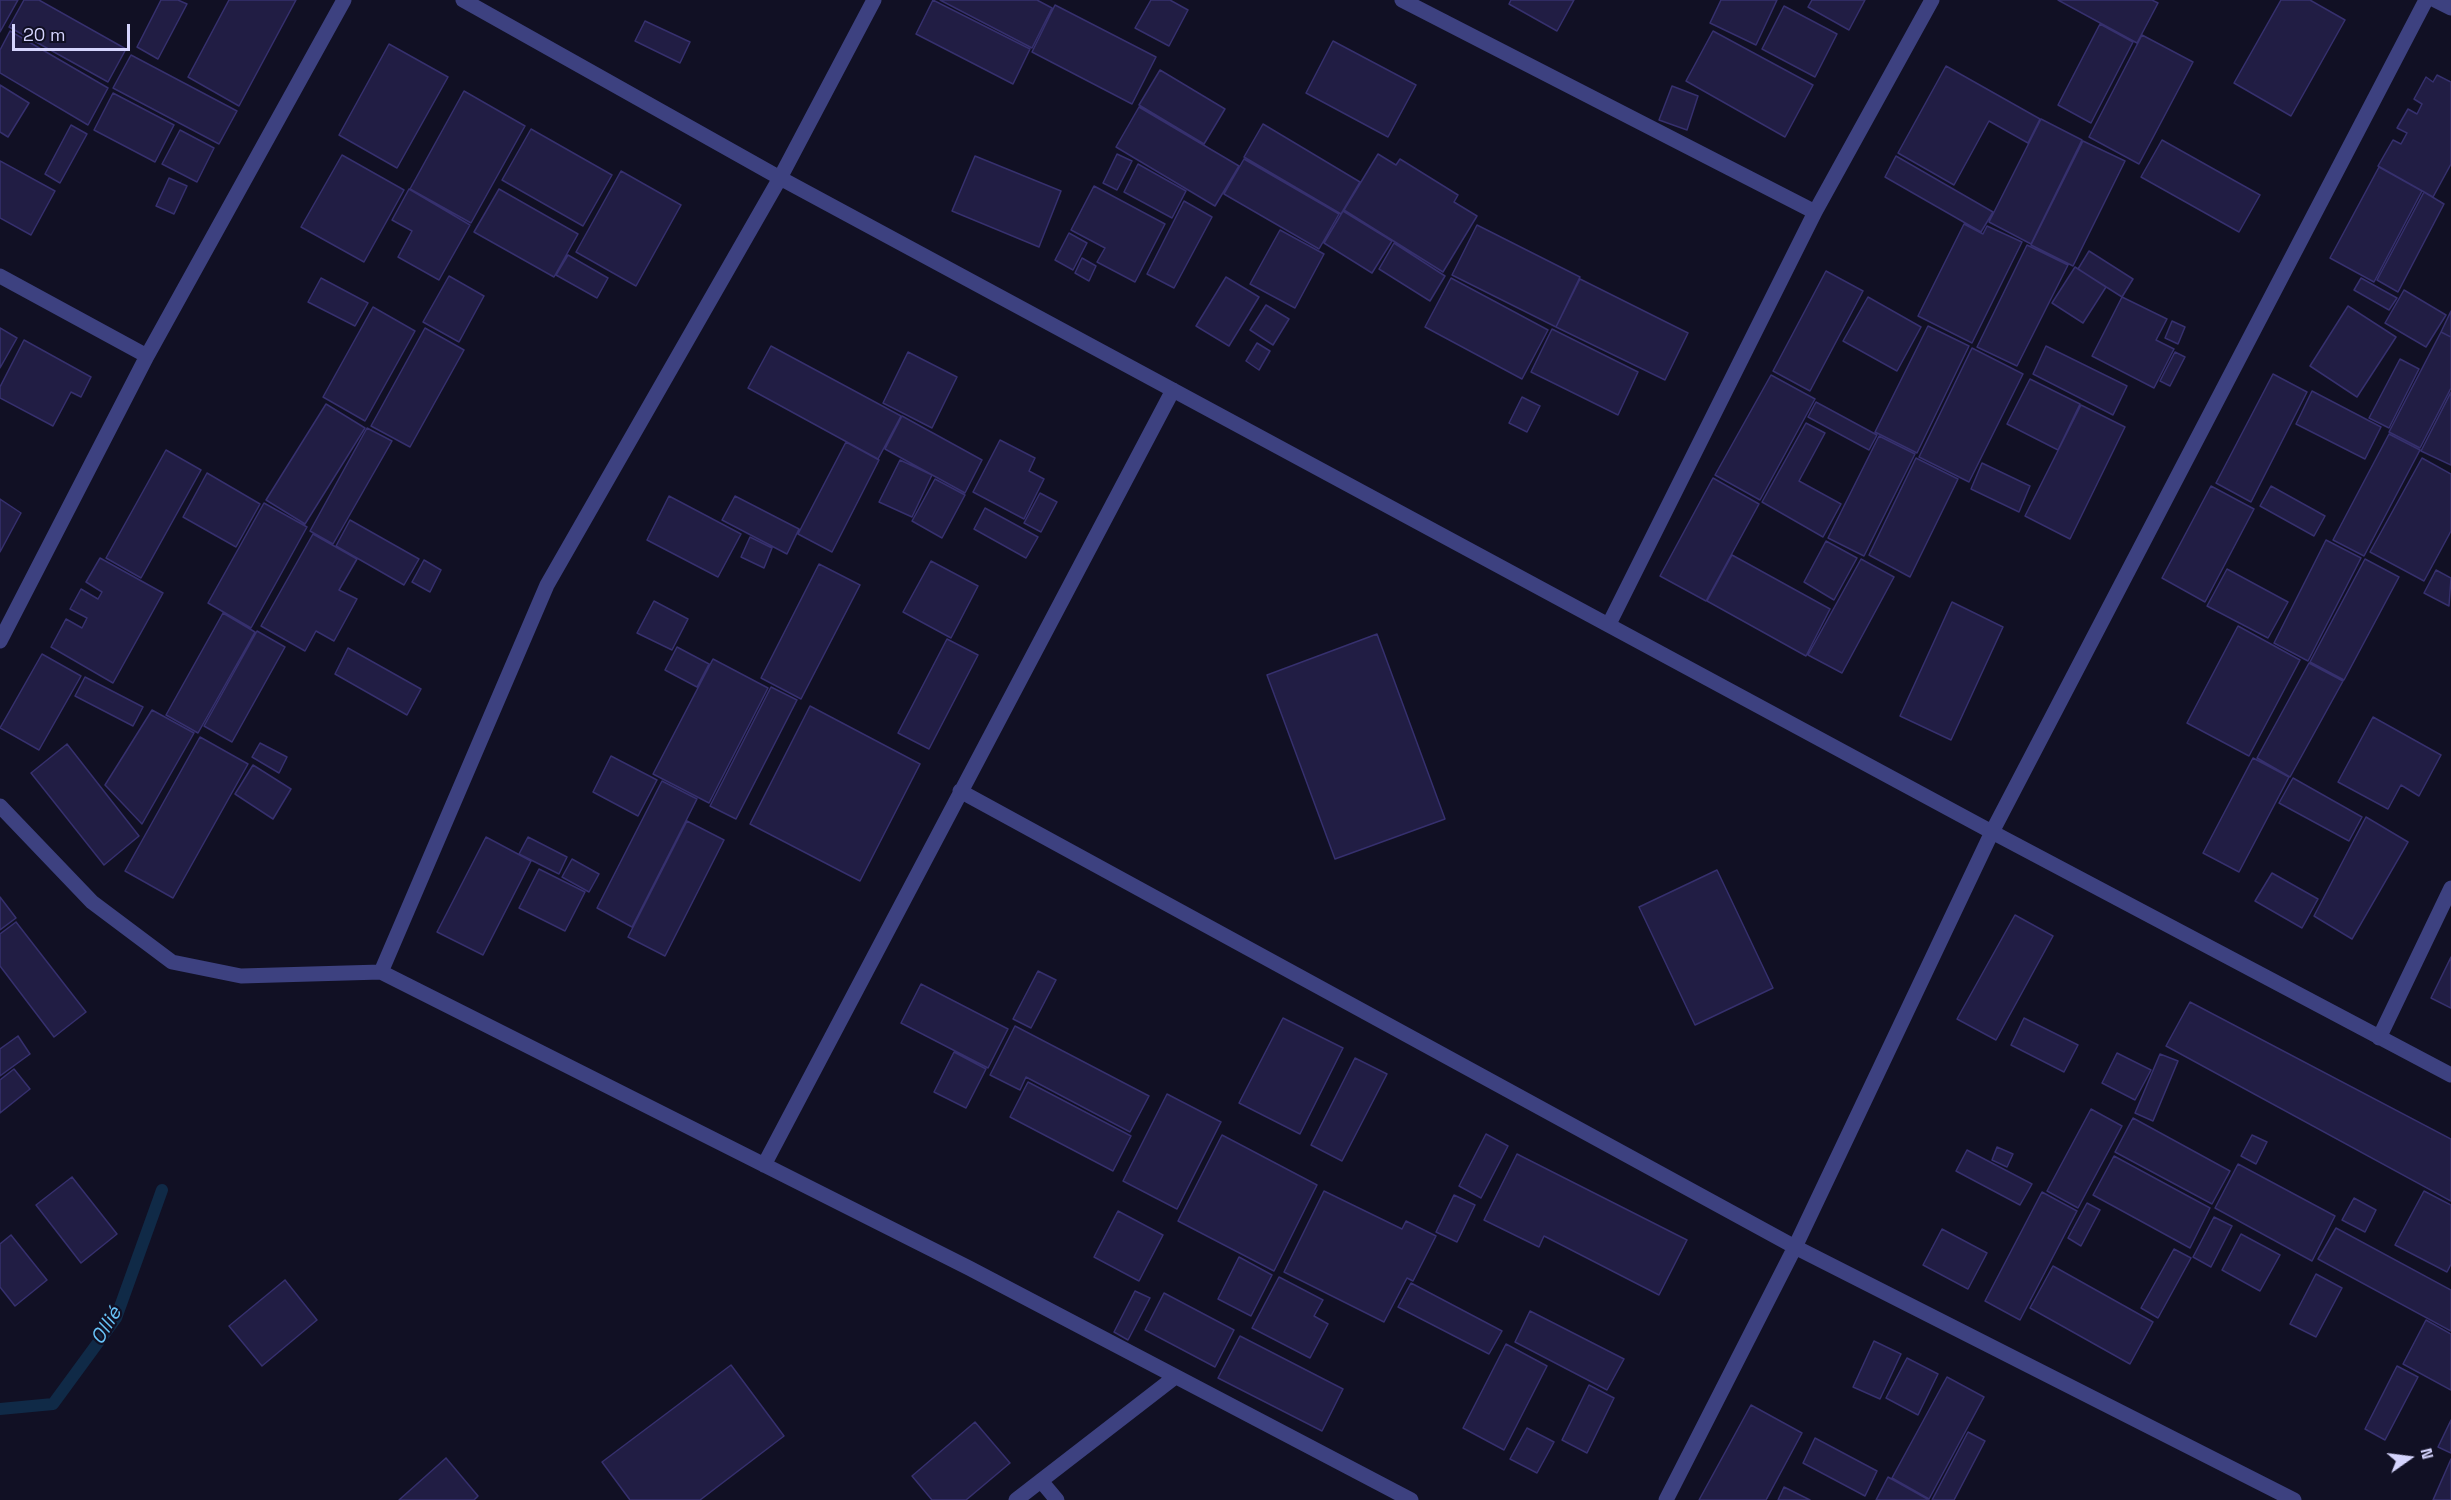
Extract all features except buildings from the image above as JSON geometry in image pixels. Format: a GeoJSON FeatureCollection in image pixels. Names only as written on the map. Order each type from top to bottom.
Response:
{"type":"FeatureCollection","features":[{"type":"Feature","properties":{"kind":"street"},"geometry":{"type":"LineString","coordinates":[[0,641],[147,356],[344,0]]}},
{"type":"Feature","properties":{"kind":"street"},"geometry":{"type":"LineString","coordinates":[[463,0],[780,178],[1992,832],[2451,1075]]}},
{"type":"Feature","properties":{"kind":"street"},"geometry":{"type":"LineString","coordinates":[[381,972],[547,585],[780,178],[874,0]]}},
{"type":"Feature","properties":{"kind":"street"},"geometry":{"type":"LineString","coordinates":[[1402,0],[1815,212]]}},
{"type":"Feature","properties":{"kind":"street"},"geometry":{"type":"LineString","coordinates":[[1609,624],[1815,212],[1932,0]]}},
{"type":"Feature","properties":{"kind":"street"},"geometry":{"type":"LineString","coordinates":[[1666,1500],[1795,1247],[1992,832],[2426,0]]}},
{"type":"Feature","properties":{"kind":"street"},"geometry":{"type":"LineString","coordinates":[[2435,0],[2451,8]]}},
{"type":"Feature","properties":{"kind":"street"},"geometry":{"type":"LineString","coordinates":[[0,276],[147,356]]}},
{"type":"Feature","properties":{"kind":"street"},"geometry":{"type":"LineString","coordinates":[[764,1166],[1173,390]]}},
{"type":"Feature","properties":{"kind":"street"},"geometry":{"type":"LineString","coordinates":[[960,791],[1795,1247],[2294,1500]]}},
{"type":"Feature","properties":{"kind":"street"},"geometry":{"type":"LineString","coordinates":[[0,806],[92,902],[172,962],[241,976],[381,972],[969,1268],[1411,1500]]}},
{"type":"Feature","properties":{"kind":"street"},"geometry":{"type":"LineString","coordinates":[[2379,1038],[2451,888]]}},
{"type":"Feature","properties":{"kind":"street"},"geometry":{"type":"LineString","coordinates":[[1016,1500],[1175,1377]]}},
{"type":"Feature","properties":{"kind":"street"},"geometry":{"type":"LineString","coordinates":[[1041,1481],[1057,1500]]}},
{"type":"Feature","properties":{"kind":"waterway","name":"Ollié"},"geometry":{"type":"LineString","coordinates":[[0,1409],[53,1404],[116,1318],[162,1190]]}}]}
